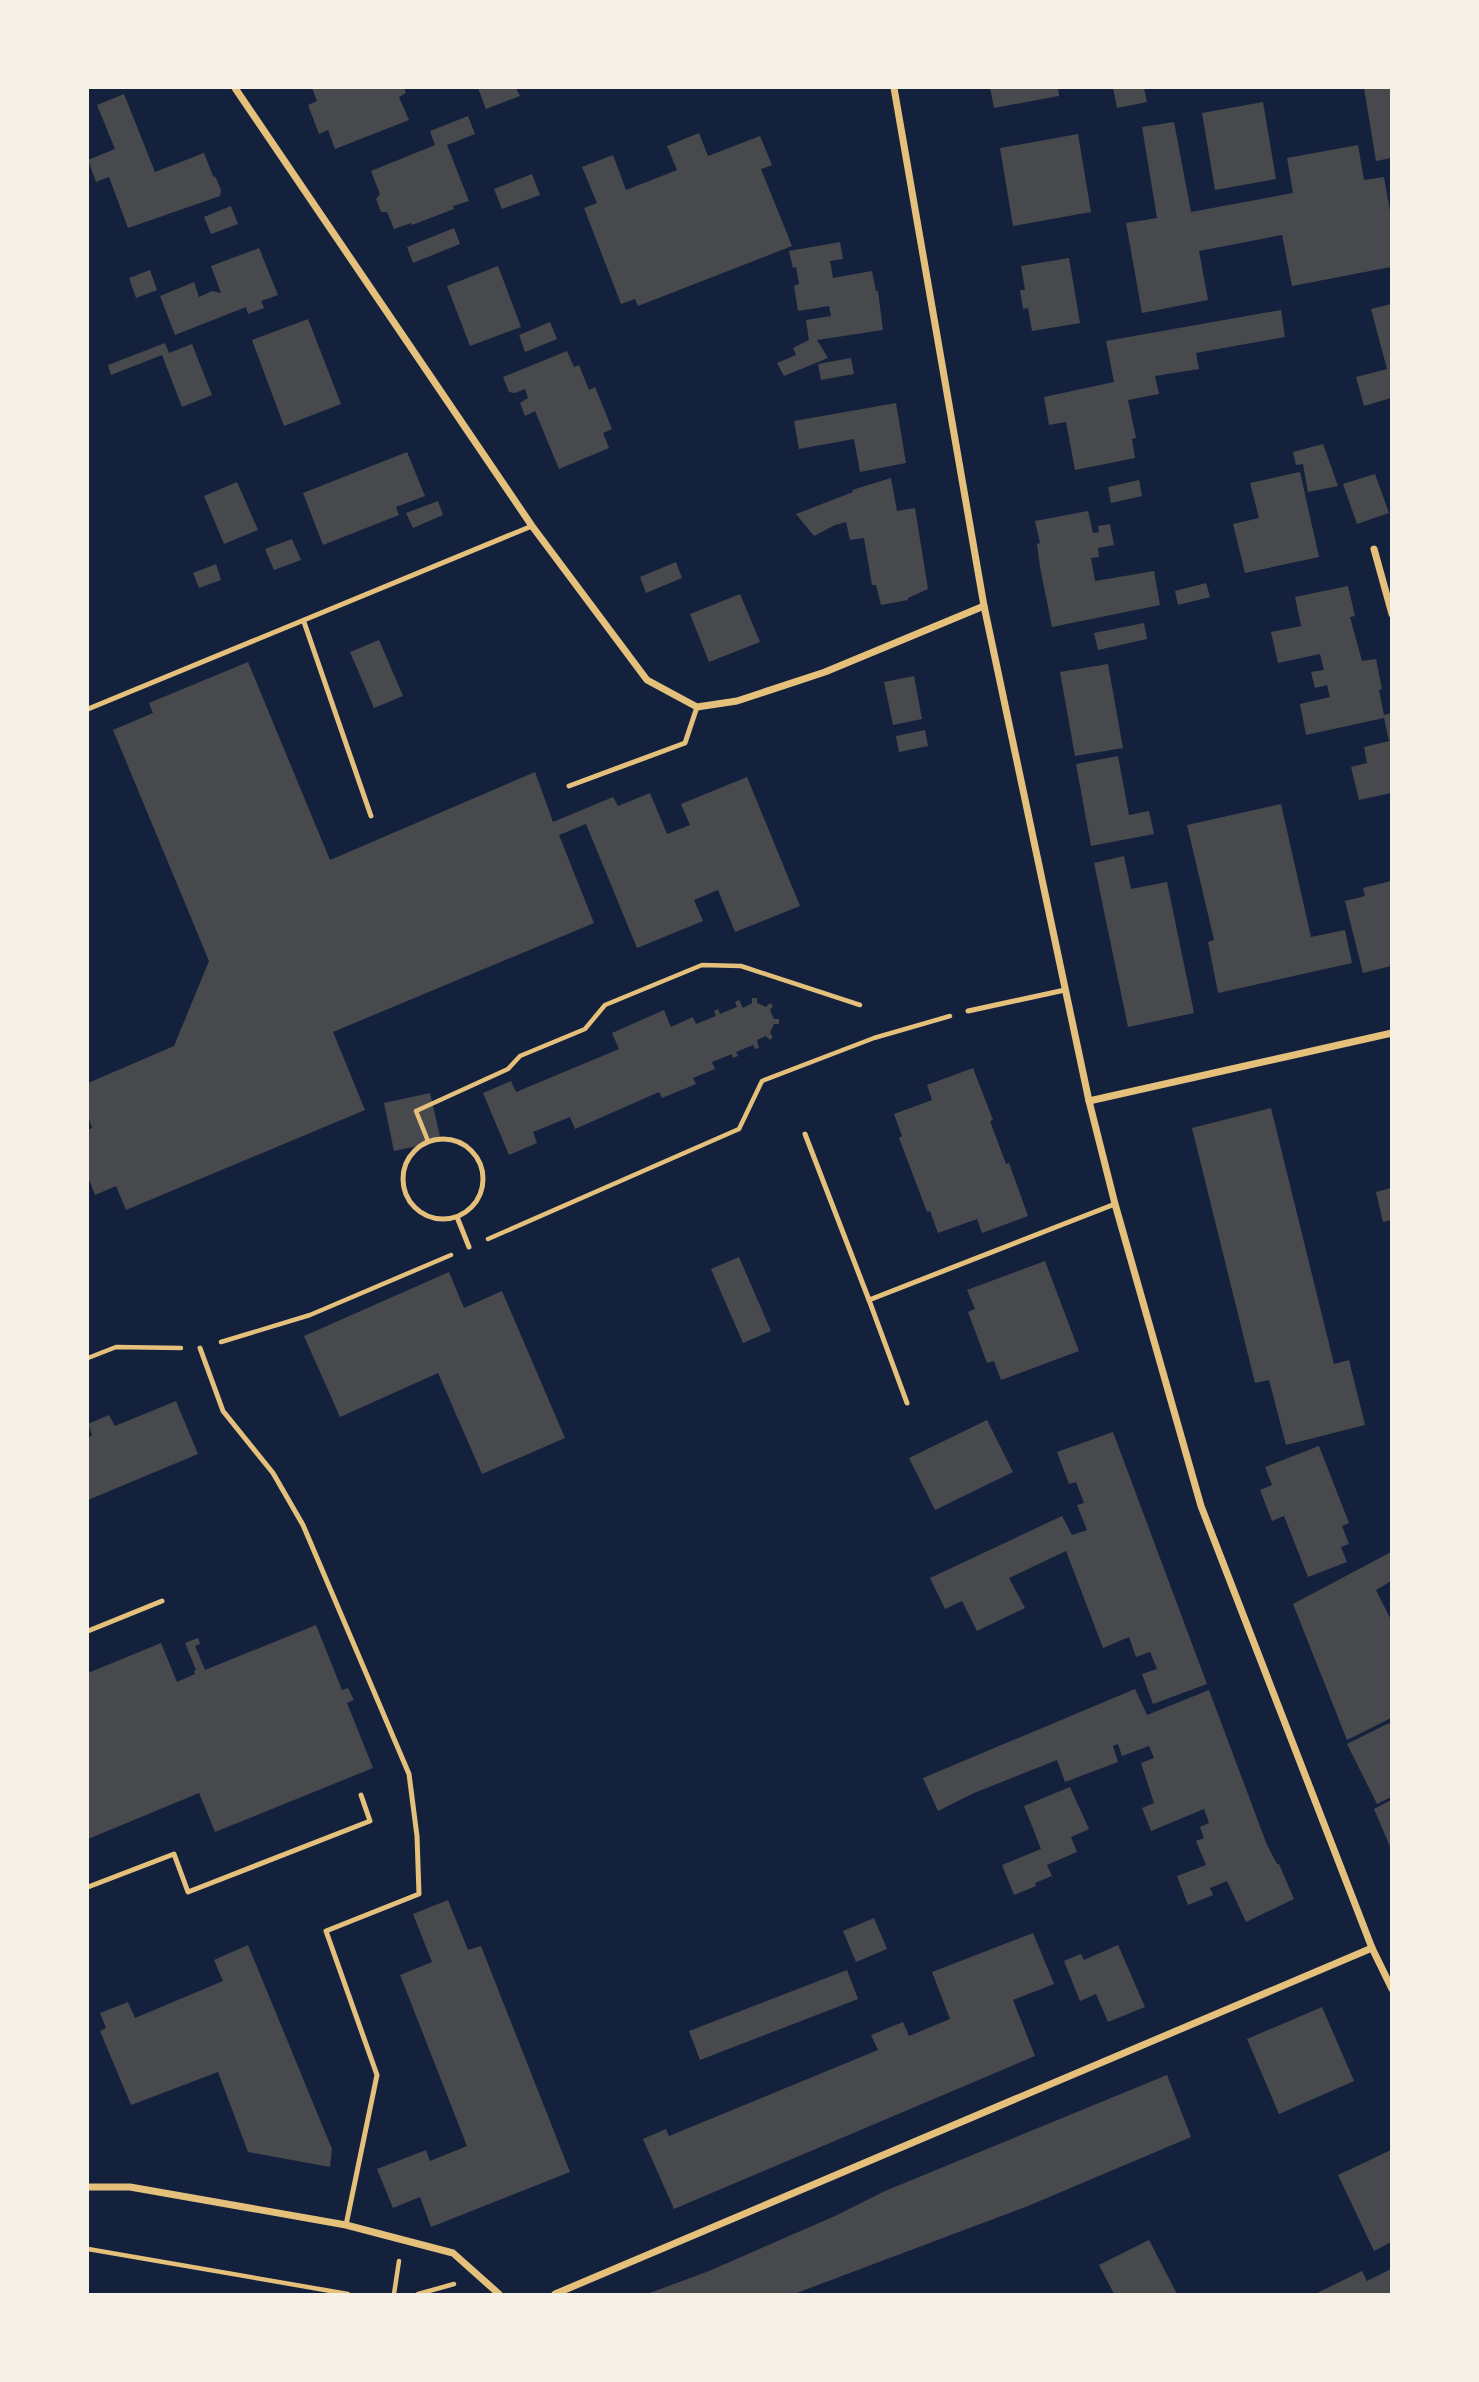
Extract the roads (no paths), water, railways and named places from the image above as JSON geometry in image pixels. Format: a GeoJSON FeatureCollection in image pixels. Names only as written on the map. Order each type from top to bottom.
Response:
{"type":"FeatureCollection","features":[{"type":"Feature","properties":{"kind":"street"},"geometry":{"type":"LineString","coordinates":[[235,88],[531,526],[647,680],[697,707],[737,701],[825,672],[984,606]]}},
{"type":"Feature","properties":{"kind":"street"},"geometry":{"type":"LineString","coordinates":[[894,88],[984,606],[1089,1101],[1115,1204],[1201,1506],[1372,1948],[1391,1989]]}},
{"type":"Feature","properties":{"kind":"street"},"geometry":{"type":"LineString","coordinates":[[1374,550],[1391,614]]}},
{"type":"Feature","properties":{"kind":"street"},"geometry":{"type":"LineString","coordinates":[[1089,1101],[1391,1032]]}},
{"type":"Feature","properties":{"kind":"street"},"geometry":{"type":"LineString","coordinates":[[555,2294],[1372,1948]]}},
{"type":"Feature","properties":{"kind":"street"},"geometry":{"type":"LineString","coordinates":[[88,2187],[130,2187],[346,2225],[453,2252],[499,2294]]}},
{"type":"Feature","properties":{"kind":"lane"},"geometry":{"type":"LineString","coordinates":[[88,709],[531,526]]}},
{"type":"Feature","properties":{"kind":"lane"},"geometry":{"type":"LineString","coordinates":[[304,622],[371,816]]}},
{"type":"Feature","properties":{"kind":"lane"},"geometry":{"type":"LineString","coordinates":[[569,786],[685,743],[697,707]]}},
{"type":"Feature","properties":{"kind":"lane"},"geometry":{"type":"LineString","coordinates":[[968,1012],[1065,990]]}},
{"type":"Feature","properties":{"kind":"lane"},"geometry":{"type":"LineString","coordinates":[[805,1134],[907,1403]]}},
{"type":"Feature","properties":{"kind":"lane"},"geometry":{"type":"LineString","coordinates":[[443,1138],[459,1141],[472,1151],[481,1164],[484,1180],[480,1195],[471,1209],[457,1217],[442,1220],[426,1216],[413,1207],[404,1194],[402,1178],[405,1162],[415,1149],[428,1141],[443,1138]]}},
{"type":"Feature","properties":{"kind":"lane"},"geometry":{"type":"LineString","coordinates":[[869,1300],[1115,1204]]}},
{"type":"Feature","properties":{"kind":"lane"},"geometry":{"type":"LineString","coordinates":[[457,1217],[469,1247]]}},
{"type":"Feature","properties":{"kind":"lane"},"geometry":{"type":"LineString","coordinates":[[200,1348],[223,1411],[273,1473],[303,1525],[409,1774],[417,1836],[419,1894],[326,1931],[377,2075],[346,2225]]}},
{"type":"Feature","properties":{"kind":"lane"},"geometry":{"type":"LineString","coordinates":[[88,1632],[162,1601]]}},
{"type":"Feature","properties":{"kind":"lane"},"geometry":{"type":"LineString","coordinates":[[88,1887],[174,1854],[188,1892],[370,1821],[361,1795]]}}]}
